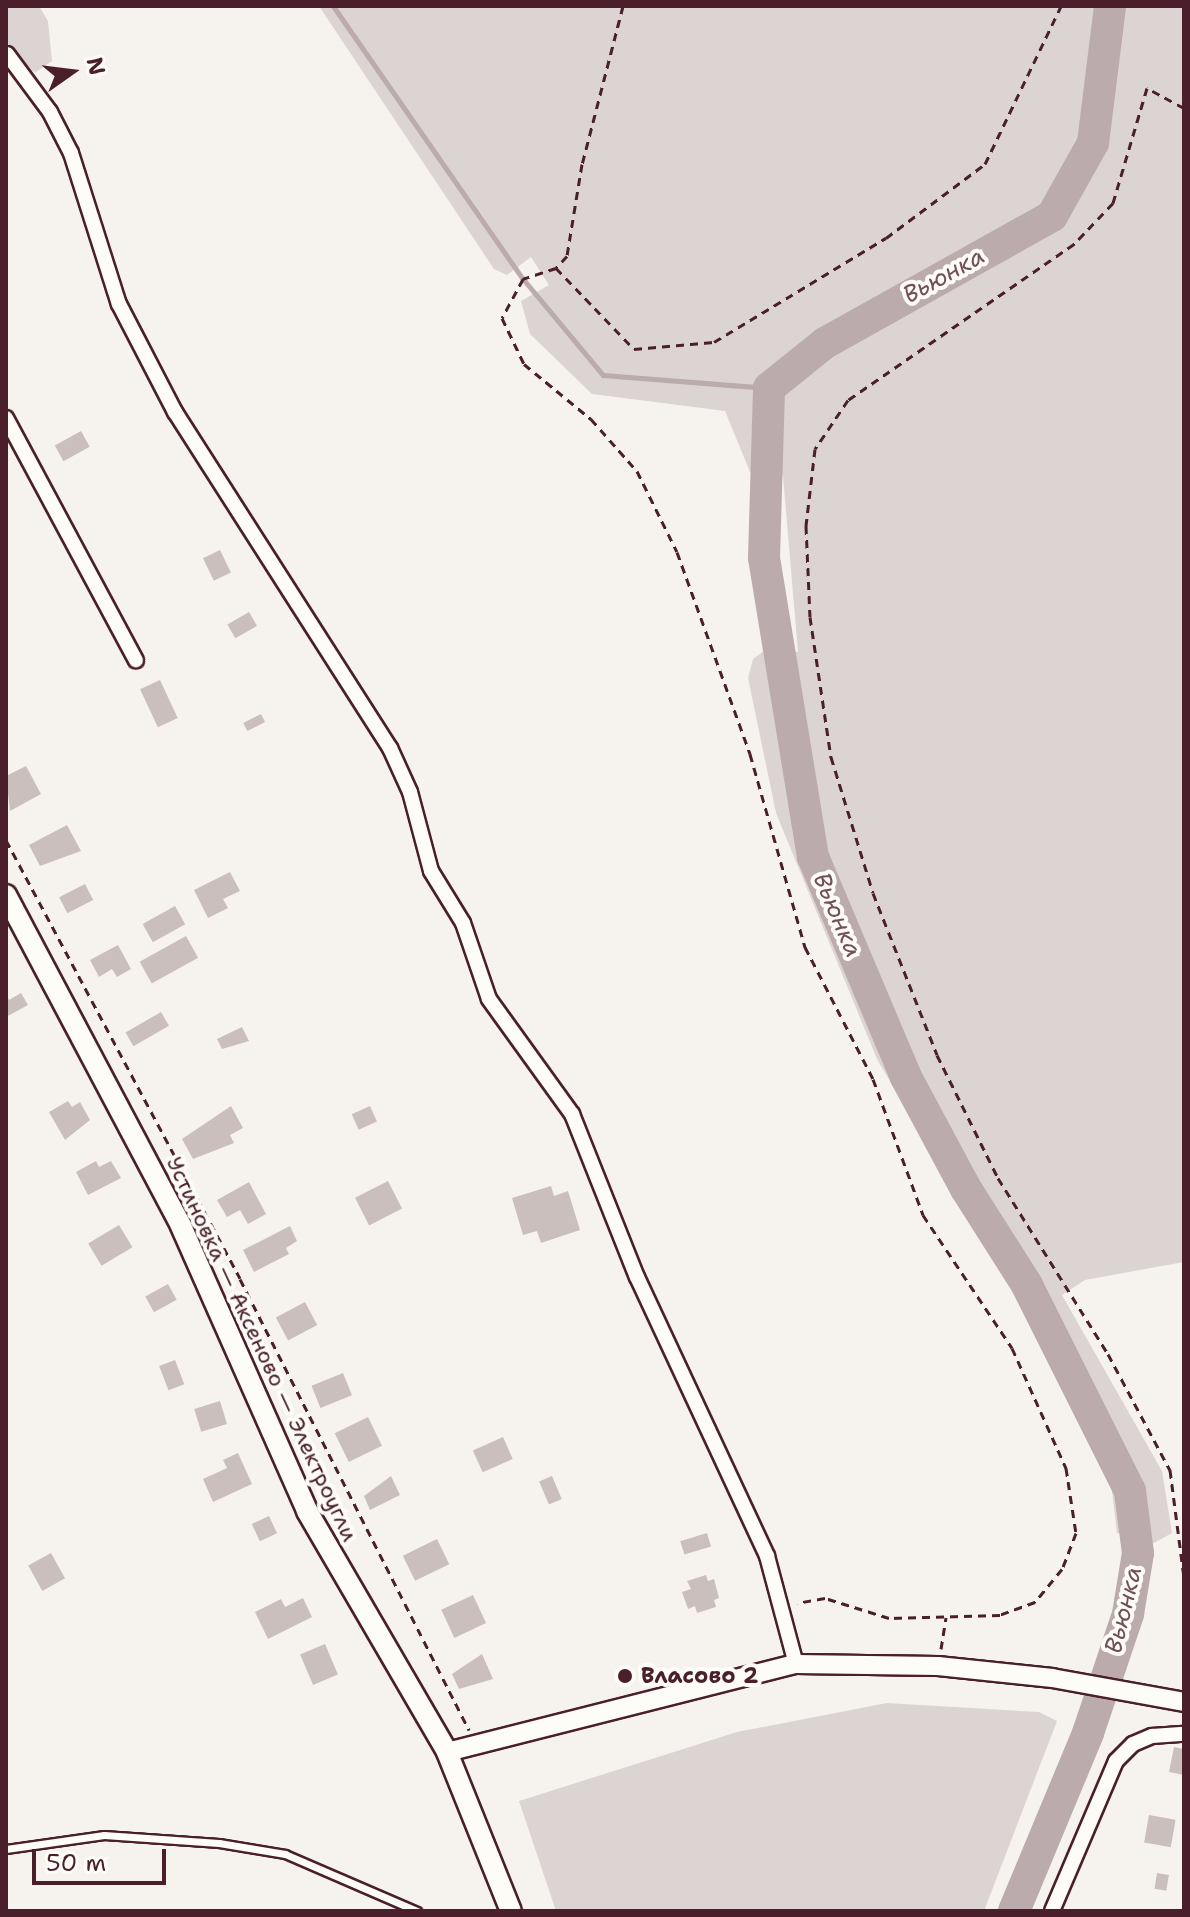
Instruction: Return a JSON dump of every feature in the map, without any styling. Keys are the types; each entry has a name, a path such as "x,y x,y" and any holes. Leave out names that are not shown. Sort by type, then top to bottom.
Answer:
{"main road":[{"name":"Устиновка — Аксеново — Электроугли","path":"6,895 181,1226 307,1511 447,1752 511,1911"}],"street":[{"path":"7,54 50,112 71,153 119,304 175,412 390,748 410,792 431,871 463,923 489,999 572,1114 637,1277 767,1556 783,1605 796,1664"},
{"path":"6,418 136,660"},
{"path":"447,1752 796,1664 938,1666 1052,1678 1184,1702"},
{"path":"1052,1911 1116,1761 1133,1744 1152,1736 1184,1734"}],"lane":[{"path":"6,1849 104,1835 219,1843 285,1854 417,1911"}],"path":[{"path":"623,6 582,164 567,256 556,268 523,279 502,318 524,364 591,419 637,471 677,552 750,754 805,947 873,1079 923,1215 1012,1348 1066,1468 1076,1533 1062,1569 1035,1602 1000,1615 889,1618 825,1598 783,1605"},
{"path":"556,268 634,349 714,342 886,238 985,164 1061,6"},
{"path":"1184,108 1147,88 1113,203 1074,244 848,400 815,449 806,526 810,617 831,757 873,893 937,1055 998,1178 1108,1354 1170,1470 1184,1578"},
{"path":"6,840 247,1291 475,1744"},
{"path":"938,1666 946,1617"}],"shaded area":[{"path":"6,6 39,6 48,21 52,61 36,72 6,64"},
{"path":"319,6 1184,6 1184,1262 1085,1280 1062,1295 1162,1471 1172,1533 1154,1543 1117,1533 1111,1483 1073,1393 877,1059 776,813 748,678 753,659 769,647 798,652 783,476 750,472 725,411 592,394 530,334 521,301 549,285 531,257 507,275 494,269"},
{"path":"887,1703 1039,1712 1057,1721 984,1911 556,1911 519,1801 737,1732"}],"building":[{"path":"81,431 90,447 63,461 55,446"},
{"path":"220,550 231,572 214,581 203,558"},
{"path":"249,612 257,626 235,638 227,624"},
{"path":"160,680 178,718 158,727 140,689"},
{"path":"261,714 265,722 247,731 243,723"},
{"path":"26,766 41,794 10,811 6,776"},
{"path":"67,825 81,851 40,866 29,845"},
{"path":"230,872 240,891 223,899 228,908 208,918 194,890"},
{"path":"85,884 93,900 67,913 59,897"},
{"path":"175,906 185,924 153,942 143,924"},
{"path":"186,936 198,958 152,984 140,962"},
{"path":"118,945 131,969 117,977 112,969 99,977 90,960"},
{"path":"21,993 28,1005 6,1017 6,994 9,1000"},
{"path":"161,1012 169,1026 133,1046 125,1032"},
{"path":"242,1027 249,1041 222,1049 217,1039"},
{"path":"68,1101 72,1107 80,1102 90,1120 65,1140 49,1112"},
{"path":"231,1106 243,1128 230,1135 234,1143 193,1159 182,1139"},
{"path":"370,1106 377,1122 359,1130 352,1114"},
{"path":"96,1161 99,1167 111,1161 121,1178 88,1195 76,1172"},
{"path":"388,1181 402,1209 369,1225 355,1198"},
{"path":"249,1182 266,1214 248,1224 240,1210 227,1217 217,1200"},
{"path":"551,1186 554,1196 568,1191 580,1230 541,1243 537,1231 523,1235 512,1198"},
{"path":"119,1225 132,1247 102,1266 88,1244"},
{"path":"290,1226 297,1241 286,1248 289,1254 254,1272 243,1250"},
{"path":"168,1284 177,1300 154,1312 145,1297"},
{"path":"305,1302 317,1325 288,1340 276,1317"},
{"path":"175,1360 184,1384 168,1390 159,1366"},
{"path":"343,1373 352,1395 320,1408 311,1386"},
{"path":"220,1401 227,1424 201,1432 194,1409"},
{"path":"368,1417 382,1446 349,1462 335,1433"},
{"path":"503,1437 513,1459 483,1472 473,1450"},
{"path":"238,1453 252,1484 213,1502 203,1479 227,1468 223,1460"},
{"path":"391,1476 400,1495 370,1510 364,1496"},
{"path":"552,1476 562,1499 549,1504 539,1481"},
{"path":"269,1516 277,1533 260,1541 252,1524"},
{"path":"707,1533 711,1546 684,1555 680,1541"},
{"path":"437,1539 449,1564 415,1581 403,1556"},
{"path":"51,1553 65,1578 42,1591 28,1566"},
{"path":"706,1575 708,1581 714,1579 719,1598 714,1600 716,1607 697,1613 695,1606 688,1609 682,1592 691,1589 687,1581"},
{"path":"473,1595 486,1623 454,1638 441,1610"},
{"path":"303,1598 312,1617 268,1639 255,1612 281,1599 285,1607"},
{"path":"325,1644 338,1674 313,1685 300,1655"},
{"path":"482,1654 493,1679 459,1689 452,1674"},
{"path":"1174,1747 1184,1749 1184,1775 1169,1772"},
{"path":"1149,1815 1176,1820 1171,1847 1144,1843"},
{"path":"1157,1873 1169,1875 1166,1891 1154,1889"}],"waterway":[{"path":"333,6 523,279 603,375 769,388"},
{"name":"Вьюнка","path":"1014,1911 1088,1733 1128,1614 1138,1553 1130,1491 1027,1285 966,1189 906,1077 813,857 764,558 769,388 825,343 1052,216 1093,143 1110,6"}],"place":[{"name":"Власово 2","path":"625,1676"}]}
